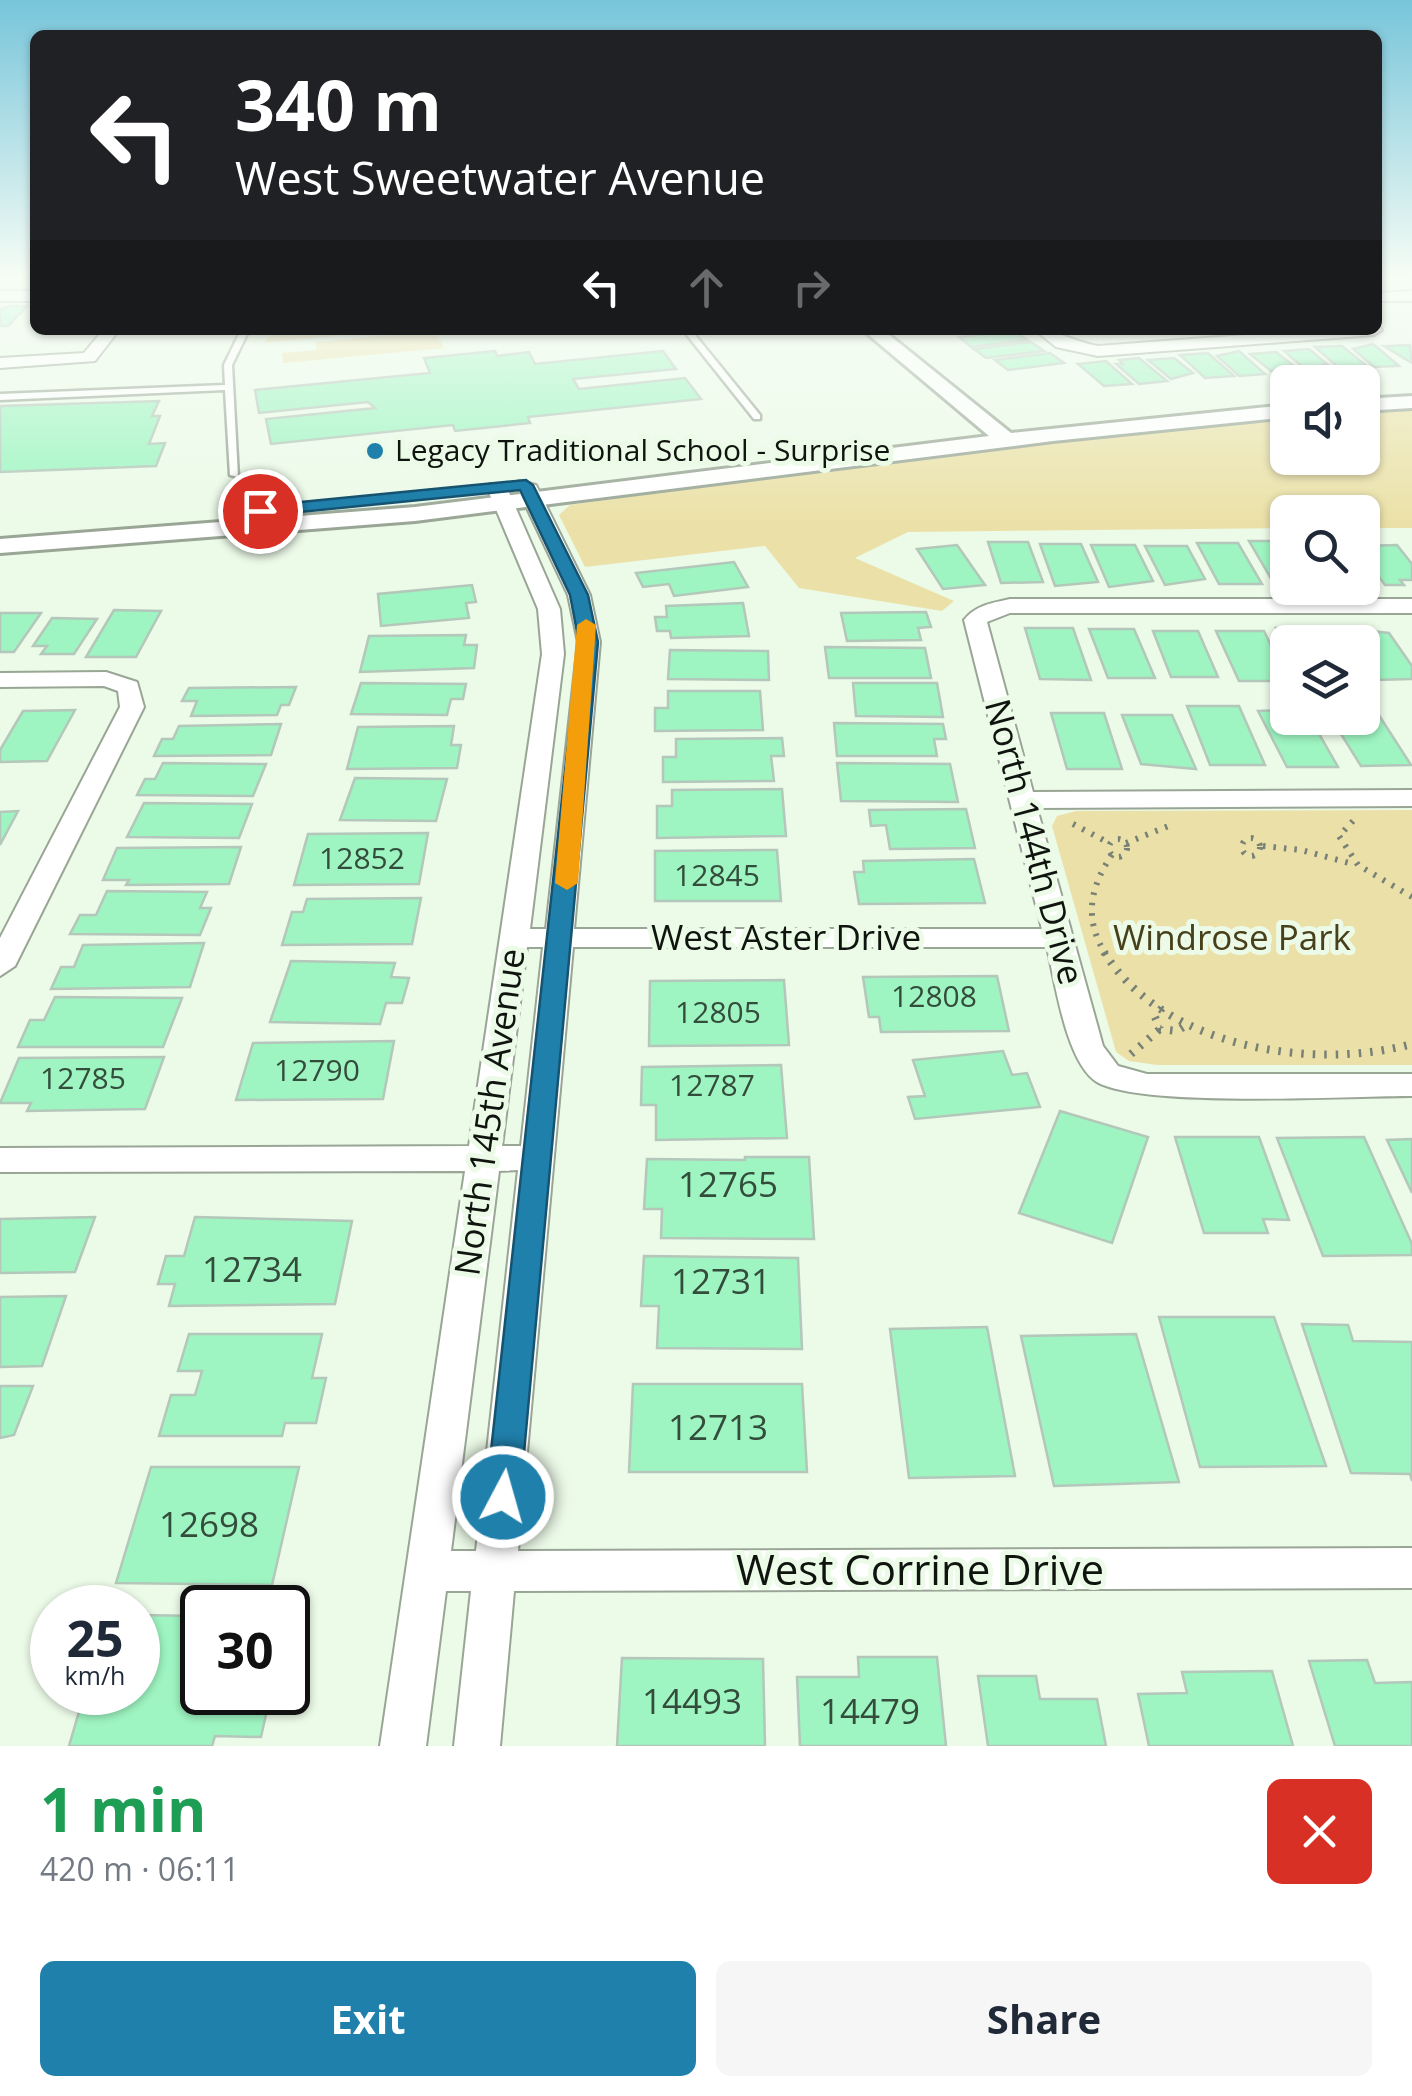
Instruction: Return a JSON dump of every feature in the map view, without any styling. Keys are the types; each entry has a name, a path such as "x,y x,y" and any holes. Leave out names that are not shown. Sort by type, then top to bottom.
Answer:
{"street":[{"path":"0,363 63,359"},
{"path":"908,359 996,432"},
{"path":"942,359 965,378"},
{"path":"1380,390 1412,388"},
{"path":"0,546 234,532 1270,398"},
{"path":"1380,405 1412,402"},
{"path":"1028,428 1270,412"},
{"path":"0,527 515,495"},
{"name":"North 145th Avenue","path":"403,1746 554,628 515,495"},
{"name":"North 145th Avenue","path":"477,1746 562,938 588,642 579,595 515,495"},
{"name":"North 144th Drive","path":"1412,606 1010,606 989,610 975,620 1088,1049 1107,1074 1146,1085 1412,1084"},
{"path":"0,680 106,679 130,687 132,707 0,966"},
{"path":"1024,800 1412,798"},
{"path":"0,909 29,909"},
{"name":"West Aster Drive","path":"514,938 1058,938"},
{"path":"0,1160 538,1158"},
{"name":"West Corrine Drive","path":"428,1572 1412,1568"}],"lane":[{"path":"231,359 227,387 234,474"},
{"path":"710,359 756,417"},
{"path":"0,397 227,387"}],"path":[{"path":"1354,864 1341,849 1339,836 1358,818"},
{"path":"1066,820 1130,848 1124,854 1112,853 1106,846 1109,842"},
{"path":"1262,846 1301,850 1354,864 1412,897"},
{"path":"1112,853 1096,872 1088,898 1093,930 1106,955 1132,986 1162,1008 1190,1023 1286,1052 1376,1053 1412,1044"},
{"path":"1162,1008 1155,1017 1160,1030 1177,1032 1190,1023"}],"green space":[{"path":"283,359 321,359 283,363"},
{"path":"1412,405 1412,528 1380,528 1380,495 1270,495 1270,528 908,532 855,558 954,601 942,611 799,588 765,546 585,567 559,515 570,505 1022,440 1270,415 1270,475 1380,475 1380,407"},
{"name":"Windrose Park","path":"1412,810 1412,1065 1157,1065 1129,1061 1116,1052 1052,826 1057,816 1076,811"}],"building":[{"path":"425,359 533,359 535,364 580,359 669,359 676,369 573,379 579,389 685,378 701,399 528,417 530,423 455,431 453,425 271,444 266,419 375,408 368,402 259,413 255,390 430,373"},
{"path":"1059,359 1064,363 1008,370 995,360"},
{"path":"1141,359 1167,381 1139,384 1116,364 1123,364 1119,360"},
{"path":"1176,359 1193,373 1171,379 1148,360"},
{"path":"1185,359 1215,359 1234,376 1205,378"},
{"path":"1221,359 1249,359 1265,374 1239,376"},
{"path":"1257,359 1286,359 1293,365 1270,365 1270,370"},
{"path":"1294,359 1322,359 1327,364 1300,365"},
{"path":"1329,359 1359,359 1366,365 1335,365"},
{"path":"1365,359 1391,359 1399,366 1380,367"},
{"path":"1106,361 1132,384 1104,386 1078,364"},
{"path":"159,401 152,416 160,416 149,444 165,443 156,466 0,472 0,406"},
{"path":"1249,541 1270,541 1270,577"},
{"path":"988,542 1028,542 1043,582 1001,583"},
{"path":"1197,543 1238,543 1262,584 1219,584"},
{"path":"1040,544 1081,544 1098,582 1055,586"},
{"path":"957,545 985,585 943,589 917,549"},
{"path":"1091,545 1135,545 1153,581 1109,587"},
{"path":"1380,545 1397,545 1412,564 1412,580 1400,580 1404,585 1385,585 1380,578"},
{"path":"1145,546 1187,546 1205,579 1165,585"},
{"path":"734,562 748,587 674,596 669,584 643,587 636,573"},
{"path":"472,585 476,602 466,603 469,618 381,626 378,594"},
{"path":"743,603 749,636 671,638 670,631 657,631 655,617 667,617 666,606"},
{"path":"114,610 161,611 136,657 86,657"},
{"path":"926,612 931,627 918,628 921,640 847,641 841,613"},
{"path":"0,613 41,613 14,652 0,652"},
{"path":"52,618 97,619 74,654 41,654 47,646 33,646"},
{"path":"1025,628 1073,628 1091,680 1040,679"},
{"path":"1089,629 1134,629 1155,678 1108,678"},
{"path":"1153,631 1198,631 1218,677 1171,677"},
{"path":"1216,631 1264,631 1270,644 1270,681 1239,681"},
{"path":"1380,632 1389,633 1412,666 1412,679 1380,680"},
{"path":"466,635 464,645 477,645 474,668 360,672 369,636"},
{"path":"825,647 925,648 931,678 829,678"},
{"path":"670,650 768,651 769,680 668,679"},
{"path":"361,683 466,684 463,699 451,699 447,715 351,714"},
{"path":"853,683 937,683 943,717 856,716"},
{"path":"296,687 289,705 281,705 277,715 191,716 197,701 182,701 189,688"},
{"path":"668,691 760,691 763,730 655,731 655,708 668,708"},
{"path":"1187,706 1239,706 1265,765 1210,765"},
{"path":"75,710 47,761 0,762 0,750 23,711"},
{"path":"1258,711 1270,711 1270,734"},
{"path":"1051,713 1104,713 1122,769 1067,769"},
{"path":"1122,715 1172,715 1196,769 1141,764"},
{"path":"1380,717 1411,765 1361,766 1342,735 1380,735"},
{"path":"834,723 943,724 946,739 934,739 937,756 837,756"},
{"path":"281,724 271,755 154,756 162,739 173,739 179,726"},
{"path":"454,726 451,745 461,745 457,768 347,769 358,727"},
{"path":"1270,735 1320,735 1338,767 1287,767"},
{"path":"782,738 784,756 771,756 774,781 663,782 663,757 676,757 676,739"},
{"path":"163,763 266,764 253,796 137,795 145,779 155,779"},
{"path":"837,763 950,764 958,802 841,801"},
{"path":"355,778 447,779 436,821 340,820"},
{"path":"782,789 786,836 657,838 657,806 672,806 672,790"},
{"path":"144,803 252,804 239,838 127,837"},
{"path":"966,809 975,848 890,849 886,825 871,826 869,810"},
{"path":"18,811 0,845 0,812"},
{"path":"428,833 419,884 294,885 308,834"},
{"path":"241,847 229,884 126,885 129,880 103,880 117,848"},
{"path":"777,850 781,901 655,901 655,851"},
{"path":"974,859 985,903 859,904 854,872 864,872 863,861"},
{"path":"107,891 207,892 200,908 211,908 200,935 70,934 80,915 96,915"},
{"path":"421,898 412,944 282,945 292,912 303,912 307,899"},
{"path":"204,943 190,987 51,989 61,967 74,967 83,945"},
{"path":"291,961 395,963 391,977 409,978 402,1003 386,1003 380,1024 270,1022"},
{"path":"997,976 1009,1031 881,1032 879,1017 869,1017 863,977"},
{"path":"784,980 789,1045 649,1046 650,981"},
{"path":"55,997 182,998 163,1047 18,1047 30,1020 44,1020"},
{"path":"394,1041 383,1099 236,1100 253,1043"},
{"path":"1003,1051 1012,1075 1027,1073 1040,1107 915,1119 908,1097 925,1096 913,1060"},
{"path":"164,1057 145,1109 27,1111 31,1103 0,1103 19,1058"},
{"path":"781,1065 787,1138 656,1140 656,1105 641,1105 642,1067"},
{"path":"1060,1111 1148,1137 1112,1243 1019,1213"},
{"path":"1175,1137 1259,1137 1289,1220 1263,1219 1268,1233 1204,1233"},
{"path":"1364,1137 1412,1244 1412,1255 1323,1256 1277,1138"},
{"path":"1412,1139 1412,1193 1387,1140"},
{"path":"809,1157 814,1239 661,1238 662,1209 644,1209 647,1159"},
{"path":"95,1217 75,1272 0,1273 0,1219"},
{"path":"195,1217 352,1221 335,1304 169,1306 175,1284 158,1284 166,1256 184,1256"},
{"path":"644,1256 798,1258 802,1349 657,1348 659,1306 641,1306"},
{"path":"66,1296 42,1366 0,1367 0,1297"},
{"path":"1159,1317 1274,1317 1326,1466 1200,1467"},
{"path":"1302,1324 1348,1325 1353,1341 1412,1342 1412,1481 1410,1474 1351,1473"},
{"path":"987,1327 1015,1476 909,1478 890,1329"},
{"path":"189,1334 322,1334 312,1378 326,1378 316,1423 285,1423 282,1436 159,1436 171,1395 195,1395 202,1371 178,1371"},
{"path":"1136,1334 1179,1482 1054,1486 1021,1336"},
{"path":"633,1384 802,1384 807,1472 629,1472"},
{"path":"0,1386 33,1386 14,1435 0,1438"},
{"path":"151,1467 299,1467 272,1585 116,1583"},
{"path":"160,1615 180,1616 180,1715 266,1715 261,1737 215,1736 212,1746 69,1746 78,1715 160,1715"},
{"path":"858,1657 937,1657 946,1746 800,1746 797,1677 859,1677"},
{"path":"622,1658 763,1659 765,1746 617,1746"},
{"path":"1367,1660 1375,1683 1412,1682 1412,1746 1335,1746 1309,1661"},
{"path":"1272,1671 1293,1746 1149,1746 1138,1694 1187,1693 1182,1672"},
{"path":"978,1676 1036,1676 1040,1699 1097,1699 1106,1746 988,1746"}],"slow traffic":[{"path":"567,883 588,642 586,625"}],"place":[{"name":"Legacy Traditional School - Surprise","path":"375,451"}],"route":[{"path":"260,511 526,485 566,564 587,627 562,938 503,1497"}]}
